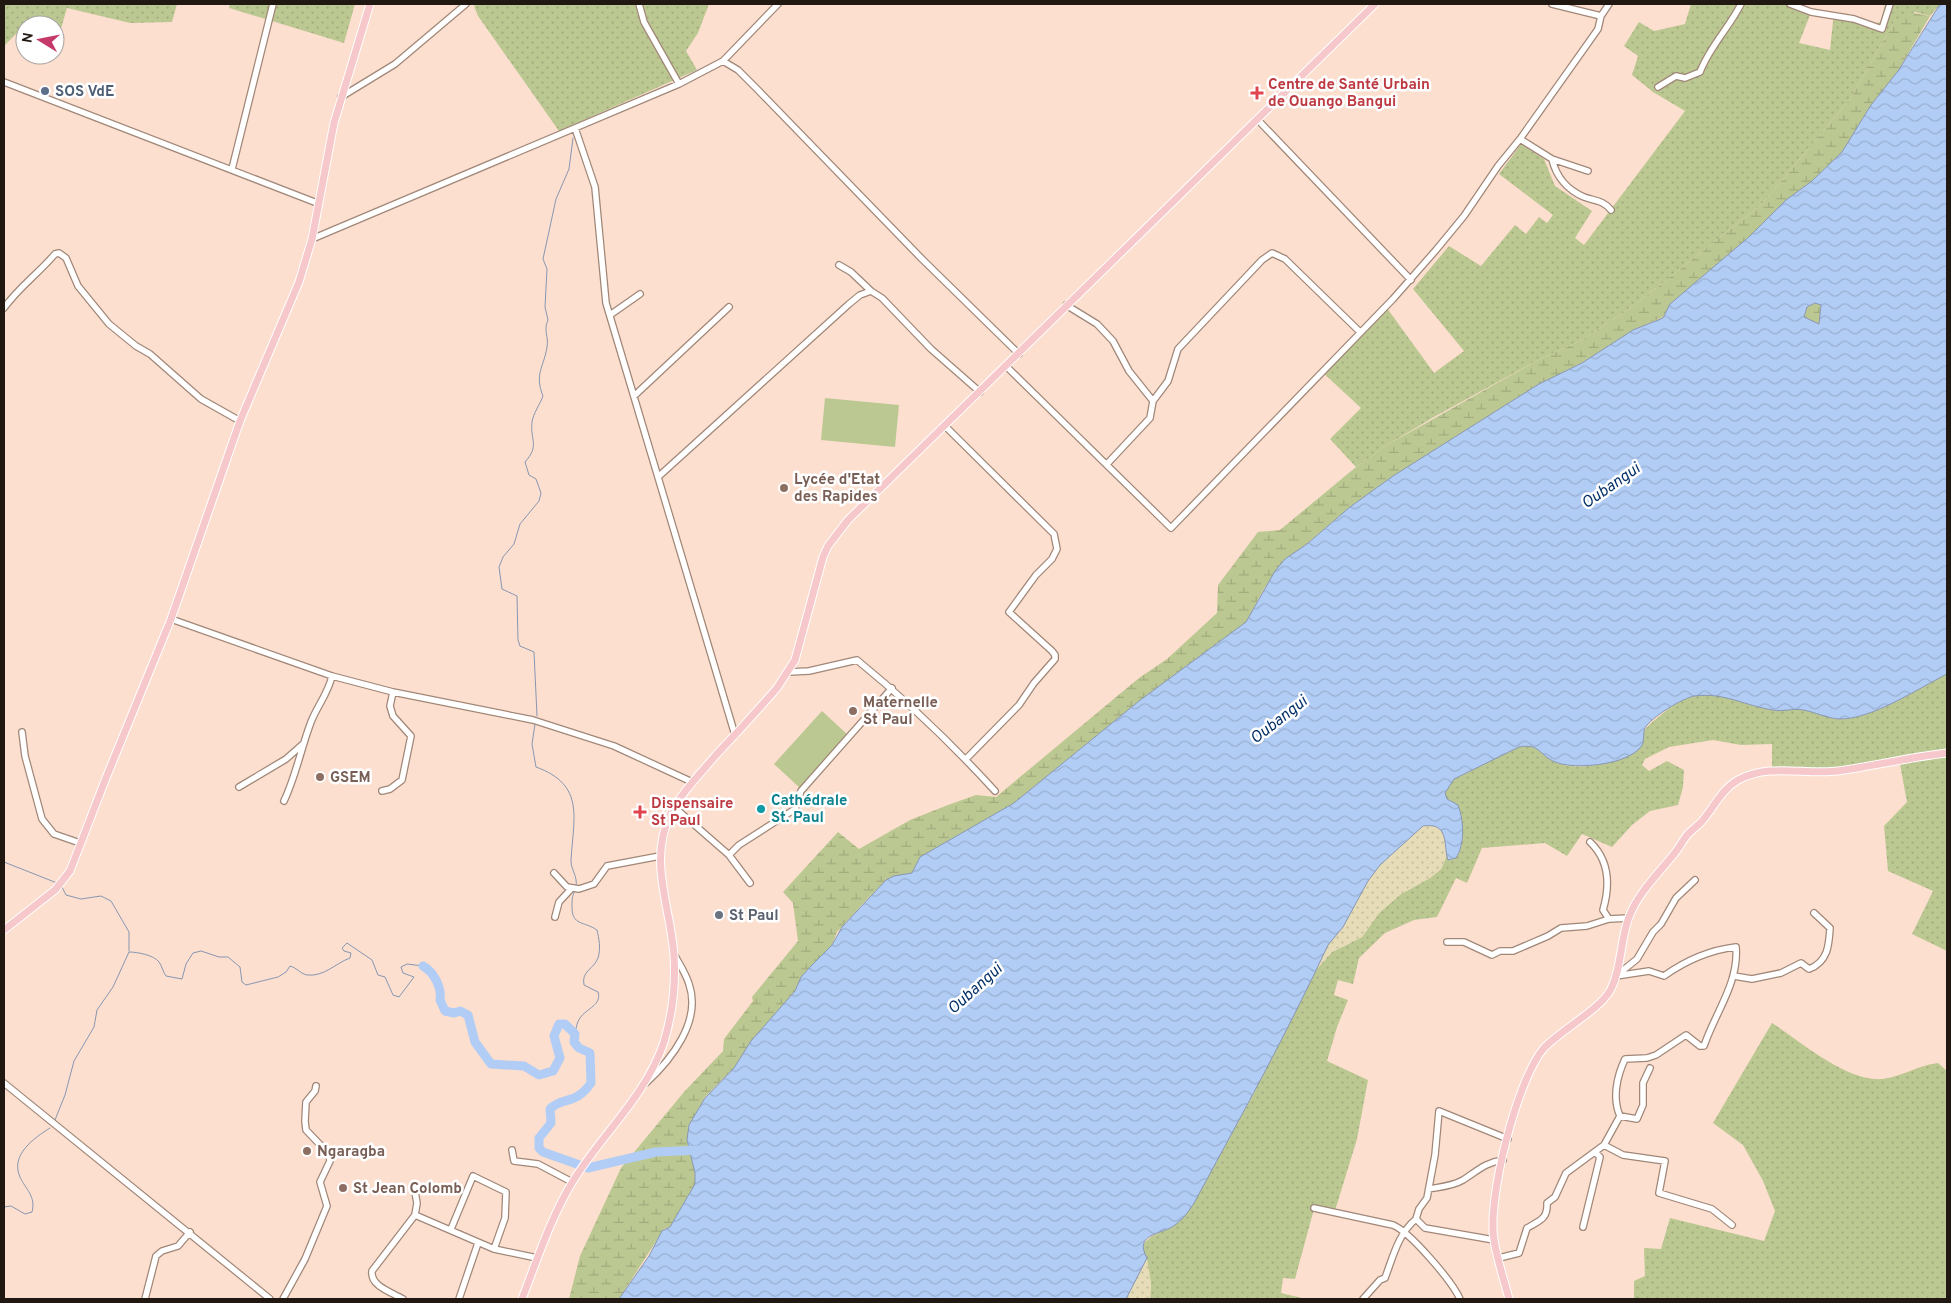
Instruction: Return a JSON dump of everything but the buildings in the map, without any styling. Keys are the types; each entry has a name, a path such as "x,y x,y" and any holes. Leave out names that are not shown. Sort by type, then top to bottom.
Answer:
{"main road":[{"path":"4,930 55,890 70,871 171,620 240,422 299,282 312,239 317,203 341,97 370,4"},
{"path":"522,1299 537,1258 573,1181 644,1084 663,1043 670,1018 674,981 674,955 662,884 660,856 666,825 674,807 692,782 778,688 789,672 795,660 818,570 828,546 848,520 1375,4"},
{"path":"1509,1299 1494,1240 1496,1190 1524,1084 1534,1062 1544,1049 1570,1025 1604,1000 1616,976 1629,918 1649,883 1688,834 1701,822 1720,796 1736,781 1762,772 1786,769 1837,771 1947,752"}],"street":[{"path":"232,169 273,4"},
{"path":"341,97 395,64 466,4"},
{"path":"639,4 644,22 679,84"},
{"path":"312,239 679,84 723,61 778,4"},
{"path":"1552,4 1601,16"},
{"path":"1006,367 1172,528 1410,280 1464,216 1498,166 1520,139 1598,30 1601,16 1609,4"},
{"path":"1658,87 1676,76 1685,78 1700,72 1706,57 1717,39 1732,22 1741,4"},
{"path":"1790,4 1811,12 1854,19 1882,29 1890,4"},
{"path":"723,61 738,70 922,259 1019,354"},
{"path":"4,82 317,203"},
{"path":"1257,119 1410,280"},
{"path":"575,128 595,187 606,303 735,735"},
{"path":"1520,139 1552,159 1588,171"},
{"path":"1552,159 1556,172 1570,189 1584,197 1604,202 1611,210"},
{"path":"4,308 24,283 44,267 55,254 59,253 66,258 78,286 109,324 136,346 150,354 201,399 240,422"},
{"path":"1107,464 1150,418 1153,401 1168,381 1178,348 1262,260 1272,253 1285,259 1360,332"},
{"path":"839,265 851,272 870,290 882,298 931,349 980,392"},
{"path":"658,476 849,304 870,290"},
{"path":"610,315 640,294"},
{"path":"1066,305 1097,324 1113,340 1129,371 1153,401"},
{"path":"634,396 729,307"},
{"path":"945,426 1054,534 1057,543 1057,549 1052,559 1036,575 1009,612 1035,638 1052,650 1055,659 1019,705 966,760"},
{"path":"171,620 332,676 393,692 534,720 614,746 692,782"},
{"path":"789,672 809,671 857,660 892,688 995,791"},
{"path":"284,801 314,712 326,694 332,676"},
{"path":"729,855 739,844 795,808 802,791 892,688"},
{"path":"382,791 390,789 402,780 411,736 408,731 400,726 391,711 393,692"},
{"path":"22,732 24,756 42,819 54,834 80,843"},
{"path":"239,787 286,759 304,743"},
{"path":"286,759 297,765"},
{"path":"674,807 729,855 750,883"},
{"path":"1590,842 1604,863 1609,879 1609,890 1603,910 1609,919"},
{"path":"554,873 562,884 575,888 594,884 607,866 660,856"},
{"path":"1616,976 1637,959 1676,898 1695,880"},
{"path":"554,917 559,902 575,888"},
{"path":"1734,976 1752,979 1781,973 1801,963 1809,968 1814,967 1827,953 1830,928 1814,913"},
{"path":"1447,942 1464,942 1492,955 1500,950 1513,951 1548,936 1561,928 1587,926 1609,919 1629,918"},
{"path":"1616,976 1650,971 1664,976 1677,966 1703,955 1722,948 1736,947 1737,962 1734,976 1704,1046 1700,1046 1686,1035 1656,1055 1647,1058 1625,1059 1619,1071 1614,1104 1620,1116"},
{"path":"644,1084 664,1066 682,1038 691,1016 690,985 674,955"},
{"path":"1620,1116 1637,1119 1644,1105 1643,1083 1650,1068"},
{"path":"4,1083 190,1232 270,1299"},
{"path":"283,1299 305,1259 327,1206 320,1182 330,1161 329,1154 306,1130 305,1121 306,1102 315,1091 316,1086"},
{"path":"1364,1299 1380,1280 1385,1278 1404,1230 1416,1219 1419,1209 1427,1198 1435,1155 1439,1111 1508,1139"},
{"path":"1500,1258 1519,1253 1527,1228 1545,1218 1548,1212 1547,1203 1554,1197 1566,1173 1604,1145 1620,1116"},
{"path":"1604,1145 1623,1154 1665,1161 1659,1193 1712,1209 1732,1225"},
{"path":"512,1150 514,1161 538,1164 573,1181"},
{"path":"1583,1227 1600,1157 1595,1152"},
{"path":"1429,1190 1446,1187 1463,1180 1485,1164 1503,1160"},
{"path":"451,1229 473,1176 506,1192 505,1218 494,1249"},
{"path":"403,1299 374,1282 372,1271 415,1215 417,1203 415,1192"},
{"path":"1314,1208 1392,1225 1404,1230 1449,1278 1460,1299"},
{"path":"415,1215 494,1249 537,1258"},
{"path":"1416,1219 1425,1228 1494,1240"},
{"path":"145,1299 156,1256 162,1251 178,1246 190,1232"},
{"path":"460,1299 478,1243"}],"green space":[{"path":"4,4 177,4 172,22 130,23 67,8 65,15 15,15 15,35 4,46"},
{"path":"230,4 355,4 344,43 229,8"},
{"path":"477,4 709,4 698,33 686,51 697,70 559,131 478,16 474,6"},
{"path":"1691,4 1797,4 1812,10 1799,43 1830,50 1834,12 1876,23 1881,22 1885,4 1940,4 1930,16 1915,12 1894,22 1850,99 1762,204 1636,304 1584,339 1536,361 1434,417 1387,445 1356,467 1330,439 1361,408 1320,370 1384,304 1434,373 1464,351 1413,289 1449,246 1481,266 1515,225 1526,234 1539,217 1547,223 1553,215 1499,174 1521,144 1544,159 1555,186 1592,211 1575,238 1584,245 1685,111 1653,92 1632,75 1638,56 1624,46 1639,22 1654,31 1685,24"},
{"path":"1908,12 1930,16 1898,71 1871,105 1842,152 1812,181 1786,200 1750,236 1671,304 1663,317 1633,330 1582,363 1539,384 1393,476 1350,507 1297,552 1265,587 1246,622 1139,701 1014,803 920,857 912,873 890,878 870,896 837,932 832,945 801,977 795,991 751,1041 734,1068 705,1097 689,1125 687,1140 695,1173 695,1184 670,1227 664,1229 619,1299 569,1299 580,1256 621,1168 684,1092 723,1051 724,1039 753,1001 752,997 798,941 793,903 783,892 838,832 859,849 910,820 948,805 976,795 996,797 1139,678 1167,659 1217,613 1218,585 1258,532 1280,530 1356,467 1387,445 1536,361 1584,339 1636,304 1762,204 1850,99 1894,22"},
{"path":"1815,303 1821,305 1819,324 1804,317 1807,307"},
{"path":"825,398 899,405 895,447 821,440"},
{"path":"1947,674 1947,951 1912,934 1933,891 1888,871 1884,826 1907,802 1899,759 1868,766 1772,772 1772,744 1741,745 1713,740 1669,747 1645,759 1642,765 1649,771 1667,761 1684,770 1683,787 1678,805 1650,811 1632,825 1612,847 1582,834 1567,856 1545,843 1482,848 1467,883 1456,878 1437,917 1414,920 1385,933 1359,958 1353,984 1338,980 1334,995 1348,1000 1337,1027 1327,1061 1368,1080 1357,1139 1334,1214 1314,1209 1295,1279 1283,1278 1281,1293 1306,1299 1150,1299 1151,1283 1142,1251 1144,1243 1152,1236 1174,1226 1192,1206 1253,1095 1317,969 1332,952 1362,937 1379,913 1401,894 1430,878 1441,869 1447,855 1447,858 1452,860 1457,856 1461,848 1463,829 1458,810 1447,799 1445,793 1454,779 1519,747 1526,746 1536,748 1551,760 1567,766 1588,766 1609,762 1637,750 1641,737 1648,726 1677,703 1691,697 1716,696 1772,710 1808,711 1830,718 1847,719 1873,712"},
{"path":"822,711 848,735 800,788 774,764"},
{"path":"1772,1023 1839,1068 1868,1078 1888,1078 1938,1063 1947,1071 1947,1299 1634,1299 1634,1281 1645,1276 1644,1248 1661,1249 1670,1218 1764,1241 1775,1211 1763,1181 1743,1145 1713,1123"}],"sand":[{"path":"1431,825 1442,831 1446,840 1447,855 1441,869 1430,878 1401,894 1379,913 1362,937 1332,952 1317,969 1328,945 1343,927 1368,881 1380,865 1420,828"},
{"path":"1147,1258 1151,1283 1150,1299 1126,1299"}],"water":[{"name":"Oubangui","path":"1940,4 1947,4 1947,674 1880,709 1852,718 1839,719 1799,710 1773,710 1715,696 1690,697 1653,719 1645,728 1641,747 1630,756 1620,760 1591,765 1575,766 1561,764 1550,759 1535,748 1526,746 1519,747 1454,779 1445,793 1447,799 1458,805 1461,818 1463,832 1461,846 1456,858 1448,860 1444,836 1438,828 1423,826 1380,865 1368,881 1343,927 1328,945 1266,1070 1192,1206 1175,1225 1146,1239 1144,1250 1147,1258 1126,1299 619,1299 649,1256 662,1231 670,1227 695,1184 695,1173 687,1140 689,1125 705,1098 734,1068 751,1041 795,991 801,977 832,945 842,927 886,880 894,876 912,873 920,857 1014,803 1139,701 1246,622 1275,571 1285,559 1307,544 1350,507 1393,476 1539,384 1582,363 1633,330 1663,318 1670,304 1750,236 1786,200 1812,181 1842,152 1871,105 1898,71","holes":["1815,303 1821,305 1819,324 1804,317 1807,307"]}],"waterway":[{"path":"537,716 534,652 520,646 518,640 517,596 502,589 499,567 503,557 514,544 520,524 539,501 541,493 536,479 529,475 525,462 532,451 532,422 543,396 539,382 540,371 546,354 546,327 548,320 545,307 547,269 543,259 556,199 569,169 573,138"},
{"path":"535,724 532,744 536,767 552,774 563,783 570,794 573,805 571,861 576,887"},
{"path":"4,862 57,883"},
{"path":"62,887 66,895 81,899 101,896 111,901 129,932 129,951"},
{"path":"575,891 572,902 574,917 576,920 597,930 600,947 596,962 584,976 584,985 598,992 598,1000 580,1018 575,1034"},
{"path":"55,1120 65,1095 74,1061 94,1027 97,1010 113,987 129,952 153,957 159,962 166,976 182,979 186,964 193,953 201,951 219,957 228,957 240,967 242,982 246,985 278,977 286,972 290,966 307,975 324,972 350,958 351,953 344,951 342,948 347,943 372,960 378,975 385,977 393,995 399,997 414,977 403,973 401,967 407,964 423,966"},
{"path":"423,966 431,972 436,981 440,990 440,1000 445,1011 454,1013 460,1011 468,1015 475,1042 491,1064 524,1066 539,1075 553,1071 560,1058 554,1036 559,1024 565,1024 575,1034 574,1042 579,1048 590,1053 591,1083 580,1095 555,1105 550,1109 551,1123 539,1138 539,1148 543,1152 588,1168 656,1152 701,1150"},
{"path":"4,1207 11,1206 25,1214 32,1212 32,1197 20,1177 18,1161 25,1148 50,1128"}],"place":[{"name":"SOS VdE","path":"45,91"},
{"name":"Centre de Santé Urbain de Ouango Bangui","path":"1257,93"},
{"name":"Lycée d'Etat des Rapides","path":"784,488"},
{"name":"Maternelle St Paul","path":"853,711"},
{"name":"GSEM","path":"320,777"},
{"name":"Cathédrale St. Paul","path":"761,809"},
{"name":"Dispensaire St Paul","path":"640,812"},
{"name":"St Paul","path":"719,915"},
{"name":"Ngaragba","path":"307,1151"},
{"name":"St Jean Colomb","path":"343,1188"}]}
